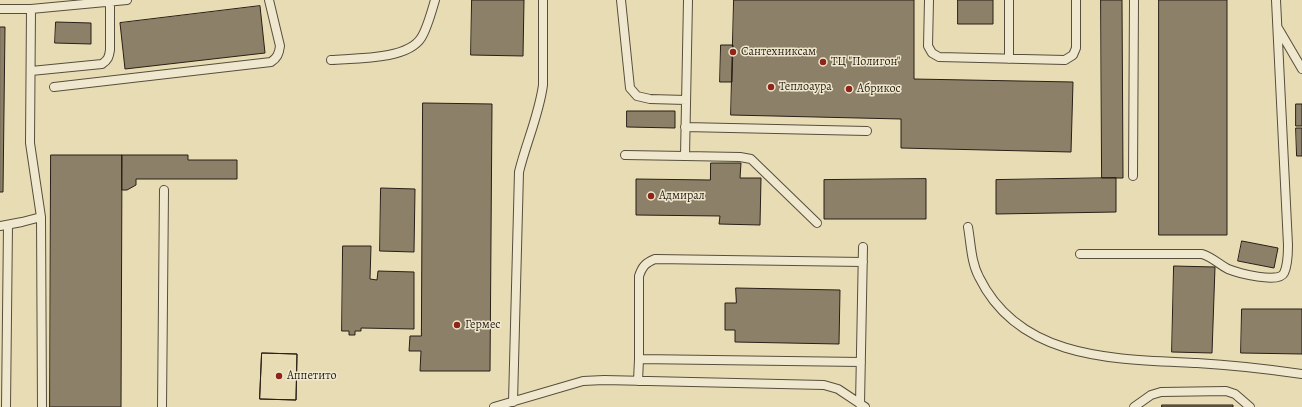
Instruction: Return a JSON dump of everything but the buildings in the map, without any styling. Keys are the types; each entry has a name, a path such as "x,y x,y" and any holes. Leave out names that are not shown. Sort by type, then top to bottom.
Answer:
{"lane":[{"path":"0,9 31,9 127,0"},
{"path":"54,87 271,62 276,59 280,53 280,46 269,0"},
{"path":"331,60 390,55 402,52 422,38 435,0"},
{"path":"513,402 519,172 523,154 541,98 543,86 543,0"},
{"path":"622,0 630,88 637,96 650,99 686,100"},
{"path":"685,156 688,0"},
{"path":"929,0 928,46 932,53 939,57 1065,60 1073,56 1076,48 1076,0"},
{"path":"1009,0 1009,59"},
{"path":"1133,176 1134,0"},
{"path":"1080,254 1202,254 1210,256 1231,270 1268,278 1281,276 1284,272 1288,245 1276,0"},
{"path":"31,71 102,64 107,61 110,50 110,2"},
{"path":"31,9 30,143 41,217 42,407"},
{"path":"1277,27 1302,69"},
{"path":"685,127 867,131"},
{"path":"626,155 740,157 751,159 817,223"},
{"path":"162,407 164,190"},
{"path":"6,407 4,226 41,217"},
{"path":"968,227 973,259 978,277 990,296 1004,313 1026,331 1051,344 1075,351 1136,360 1232,365 1302,374"},
{"path":"862,406 861,362 863,247"},
{"path":"638,381 639,276 642,268 647,262 654,259 863,262"},
{"path":"639,359 861,362"},
{"path":"494,407 583,381 604,380 824,385 838,388 862,406"},
{"path":"1134,407 1151,395 1161,392 1226,391 1235,394 1250,407"}],"place":[{"name":"Сантехниксам","path":"733,52"},
{"name":"ТЦ \"Полигон\"","path":"823,62"},
{"name":"Теплоаура","path":"771,87"},
{"name":"Абрикос","path":"849,89"},
{"name":"Адмирал","path":"651,196"},
{"name":"Гермес","path":"457,325"},
{"name":"Аппетито","path":"279,376"}]}
